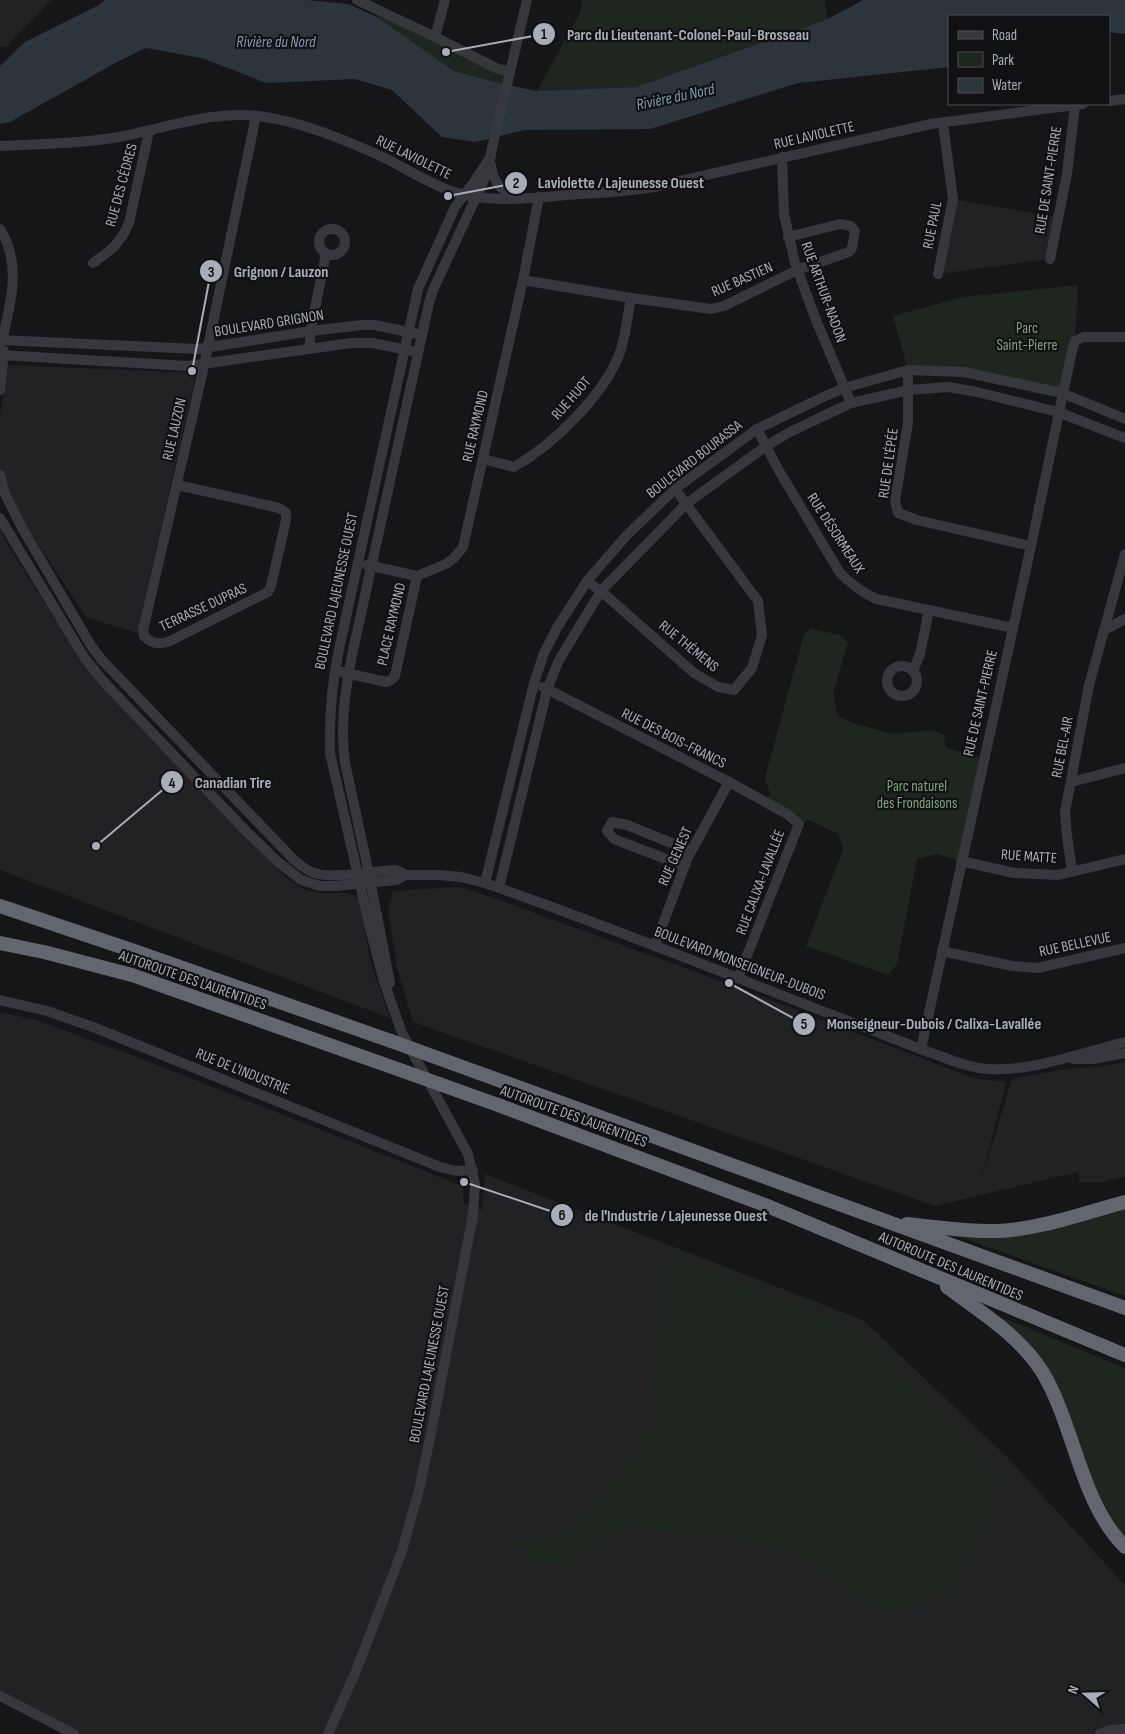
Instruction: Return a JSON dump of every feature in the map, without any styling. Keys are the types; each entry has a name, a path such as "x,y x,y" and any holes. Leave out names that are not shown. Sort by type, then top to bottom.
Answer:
{"highway":[{"path":"0,901 32,916"},
{"name":"AUTOROUTE DES LAURENTIDES","path":"0,906 391,1041 1125,1308"},
{"path":"0,939 30,948"},
{"name":"AUTOROUTE DES LAURENTIDES","path":"0,943 30,948 149,981 403,1071 742,1196 1125,1355"},
{"path":"886,1222 971,1230 1008,1230 1041,1224 1125,1202"},
{"path":"929,1274 1006,1331 1038,1365 1059,1404 1098,1507 1109,1526 1125,1547"}],"street":[{"path":"357,0 496,68 510,72"},
{"path":"435,37 445,0"},
{"name":"BOULEVARD LAJEUNESSE OUEST","path":"366,884 369,872 343,747 344,703 348,674 433,290 485,178 527,0"},
{"path":"1110,101 1125,99"},
{"name":"RUE LAVIOLETTE","path":"0,146 94,140 149,131 195,120 227,116 256,116 287,122 331,136 387,159 430,182 464,194 476,197 516,198 616,192 654,187 942,122 1071,105"},
{"name":"RUE DE SAINT-PIERRE","path":"1050,259 1079,105"},
{"name":"RUE LAUZON","path":"143,630 204,365 256,116"},
{"name":"RUE PAUL","path":"938,274 953,199 942,122"},
{"name":"RUE DES CÈDRES","path":"93,263 114,247 123,236 131,214 149,131"},
{"path":"492,152 492,173 496,182 505,192 516,198"},
{"name":"BOULEVARD LAJEUNESSE OUEST","path":"328,1734 356,1671 402,1551 419,1490 473,1215 475,1196 473,1170 464,1146 402,1033 392,1002 386,958 366,884 358,873 330,753 334,670 418,289 455,208 474,182 492,152"},
{"name":"RUE ARTHUR-NADON","path":"782,157 784,214 797,270 851,403"},
{"name":"RUE RAYMOND","path":"417,576 446,564 463,547 522,280 538,197"},
{"name":"RUE BASTIEN","path":"522,280 711,309 724,306 797,270 849,252 852,248 855,231 846,224 840,224 788,237"},
{"path":"0,229 9,247 14,271 14,286 1,342 0,390"},
{"path":"309,349 326,254"},
{"name":"RUE HUOT","path":"483,459 514,467 526,460 568,425 601,388 619,354 631,298"},
{"name":"BOULEVARD GRIGNON","path":"1,342 198,349 362,325 375,325 422,335"},
{"name":"RUE DE SAINT-PIERRE","path":"921,1049 1031,546 1062,393 1075,341 1084,337 1125,337"},
{"name":"BOULEVARD GRIGNON","path":"2,356 188,366 362,342 418,352"},
{"name":"BOULEVARD BOURASSA","path":"486,883 534,683 544,653 558,626 587,581 627,535 675,489 757,428 844,388 908,370 964,372 1062,393 1125,419"},
{"name":"RUE DE L'ÉPÉE","path":"908,370 908,423 895,501 898,513 916,520 1031,546"},
{"path":"977,392 980,375"},
{"name":"BOULEVARD BOURASSA","path":"499,888 547,690 559,660 601,591 686,504 766,446 790,432 851,403 909,390 948,387 977,392 1058,412 1125,438"},
{"name":"RUE DÉSORMEAUX","path":"757,428 778,469 840,573 852,586 864,594 877,599 1013,628"},
{"name":"BOULEVARD MONSEIGNEUR-DUBOIS","path":"0,475 5,494 21,526 90,644 118,678 303,868 313,873 326,875 396,870 406,875 461,877 486,883 969,1066 991,1069 1021,1067 1064,1059 1093,1049 1125,1042"},
{"name":"TERRASSE DUPRAS","path":"143,630 144,636 149,640 155,644 162,644 261,597 268,592 271,586 286,513 275,506 177,485"},
{"name":"RUE THÉMENS","path":"587,581 601,591 694,673 718,688 734,690 752,668 762,635 758,601 675,489"},
{"name":"BOULEVARD MONSEIGNEUR-DUBOIS","path":"0,518 84,657 109,688 278,862 301,880 320,886 366,884 396,880 406,875"},
{"name":"RUE BEL-AIR","path":"1072,871 1066,836 1065,812 1089,685 1125,554"},
{"path":"357,563 417,576"},
{"name":"PLACE RAYMOND","path":"334,670 386,682 395,676 417,576"},
{"path":"913,671 920,654 929,610"},
{"path":"1104,630 1125,619"},
{"name":"RUE DES BOIS-FRANCS","path":"534,683 729,782 787,814 799,824"},
{"path":"1071,782 1125,768"},
{"name":"RUE GENEST","path":"655,946 684,866 729,782"},
{"path":"684,866 614,839 607,831 612,822 626,825 691,851"},
{"name":"RUE CALIXA-LAVALLÉE","path":"738,978 799,824"},
{"name":"RUE MATTE","path":"961,862 1014,873 1058,874 1125,859"},
{"name":"RUE BELLEVUE","path":"942,950 1012,966 1037,968 1125,948"},
{"name":"RUE DE L'INDUSTRIE","path":"0,1000 47,1011 93,1026 440,1167 456,1171 473,1170"},
{"name":"BOULEVARD MONSEIGNEUR-DUBOIS","path":"1064,1059 1094,1059 1125,1053"},
{"path":"0,1696 74,1734"},
{"path":"1100,1734 1110,1730 1125,1730"}],"shaded area":[{"path":"0,0 51,0 6,47 0,46"},
{"path":"953,199 1059,218 1050,259 938,274"},
{"path":"7,365 196,373 137,633 86,617 22,520 2,485 0,471 0,417"},
{"path":"0,529 7,544 79,656 249,841 287,878 303,889 320,893 346,893 357,897 371,964 390,1018 0,870"},
{"path":"459,887 494,898 742,989 973,1078 1006,1082 982,1177 1012,1079 1058,1070 1125,1062 1125,1176 1103,1182 1080,1182 1078,1172 935,1206 413,1022 397,968 388,911 393,891"},
{"path":"0,1012 36,1020 137,1057 463,1186 464,1204 482,1210 485,1174 863,1320 1007,1457 1125,1585 1125,1734 79,1734 0,1692"}],"green space":[{"path":"583,0 825,0 828,19 636,87 537,91 579,15"},
{"path":"379,11 510,72 507,85 454,71 377,17"},
{"name":"Parc Saint-Pierre","path":"1078,285 1075,341 1062,393 980,375 908,370 893,316 963,297"},
{"name":"Parc naturel des Frondaisons","path":"812,629 841,635 848,643 833,694 838,716 856,724 894,734 933,730 944,735 946,748 984,758 961,861 937,854 917,859 897,964 888,975 806,946 843,850 838,834 809,820 799,824 767,803 770,794 765,778 804,634"},
{"path":"1125,1207 1125,1296 951,1234"},
{"path":"669,1253 854,1326 889,1360 934,1413 946,1421 1000,1486 997,1504 959,1584 895,1615 872,1608 795,1553 732,1537 693,1537 626,1526 564,1563 522,1566 527,1553 505,1541 545,1538 581,1523 612,1486 635,1453 644,1434 650,1428 652,1376 656,1360 664,1274"},
{"path":"994,1314 1125,1368 1125,1540 1100,1499 1062,1398"}],"water":[{"name":"Rivière du Nord","path":"105,0 307,0 348,4 377,17 454,71 537,91 636,87 828,19 863,0 1125,0 1125,34 1110,32 1110,15 948,15 948,67 798,83 650,129 524,130 475,142 442,137 392,90 355,79 266,83 202,58 146,48 117,62 10,122 0,124 0,66 25,42 99,5"}],"place":[{"name":"Parc du Lieutenant-Colonel-Paul-Brosseau","path":"446,52"},
{"name":"Laviolette / Lajeunesse Ouest","path":"448,196"},
{"name":"Grignon / Lauzon","path":"192,371"},
{"name":"Canadian Tire","path":"96,846"},
{"name":"Monseigneur-Dubois / Calixa-Lavallée","path":"729,983"},
{"name":"de l'Industrie / Lajeunesse Ouest","path":"464,1182"}]}
